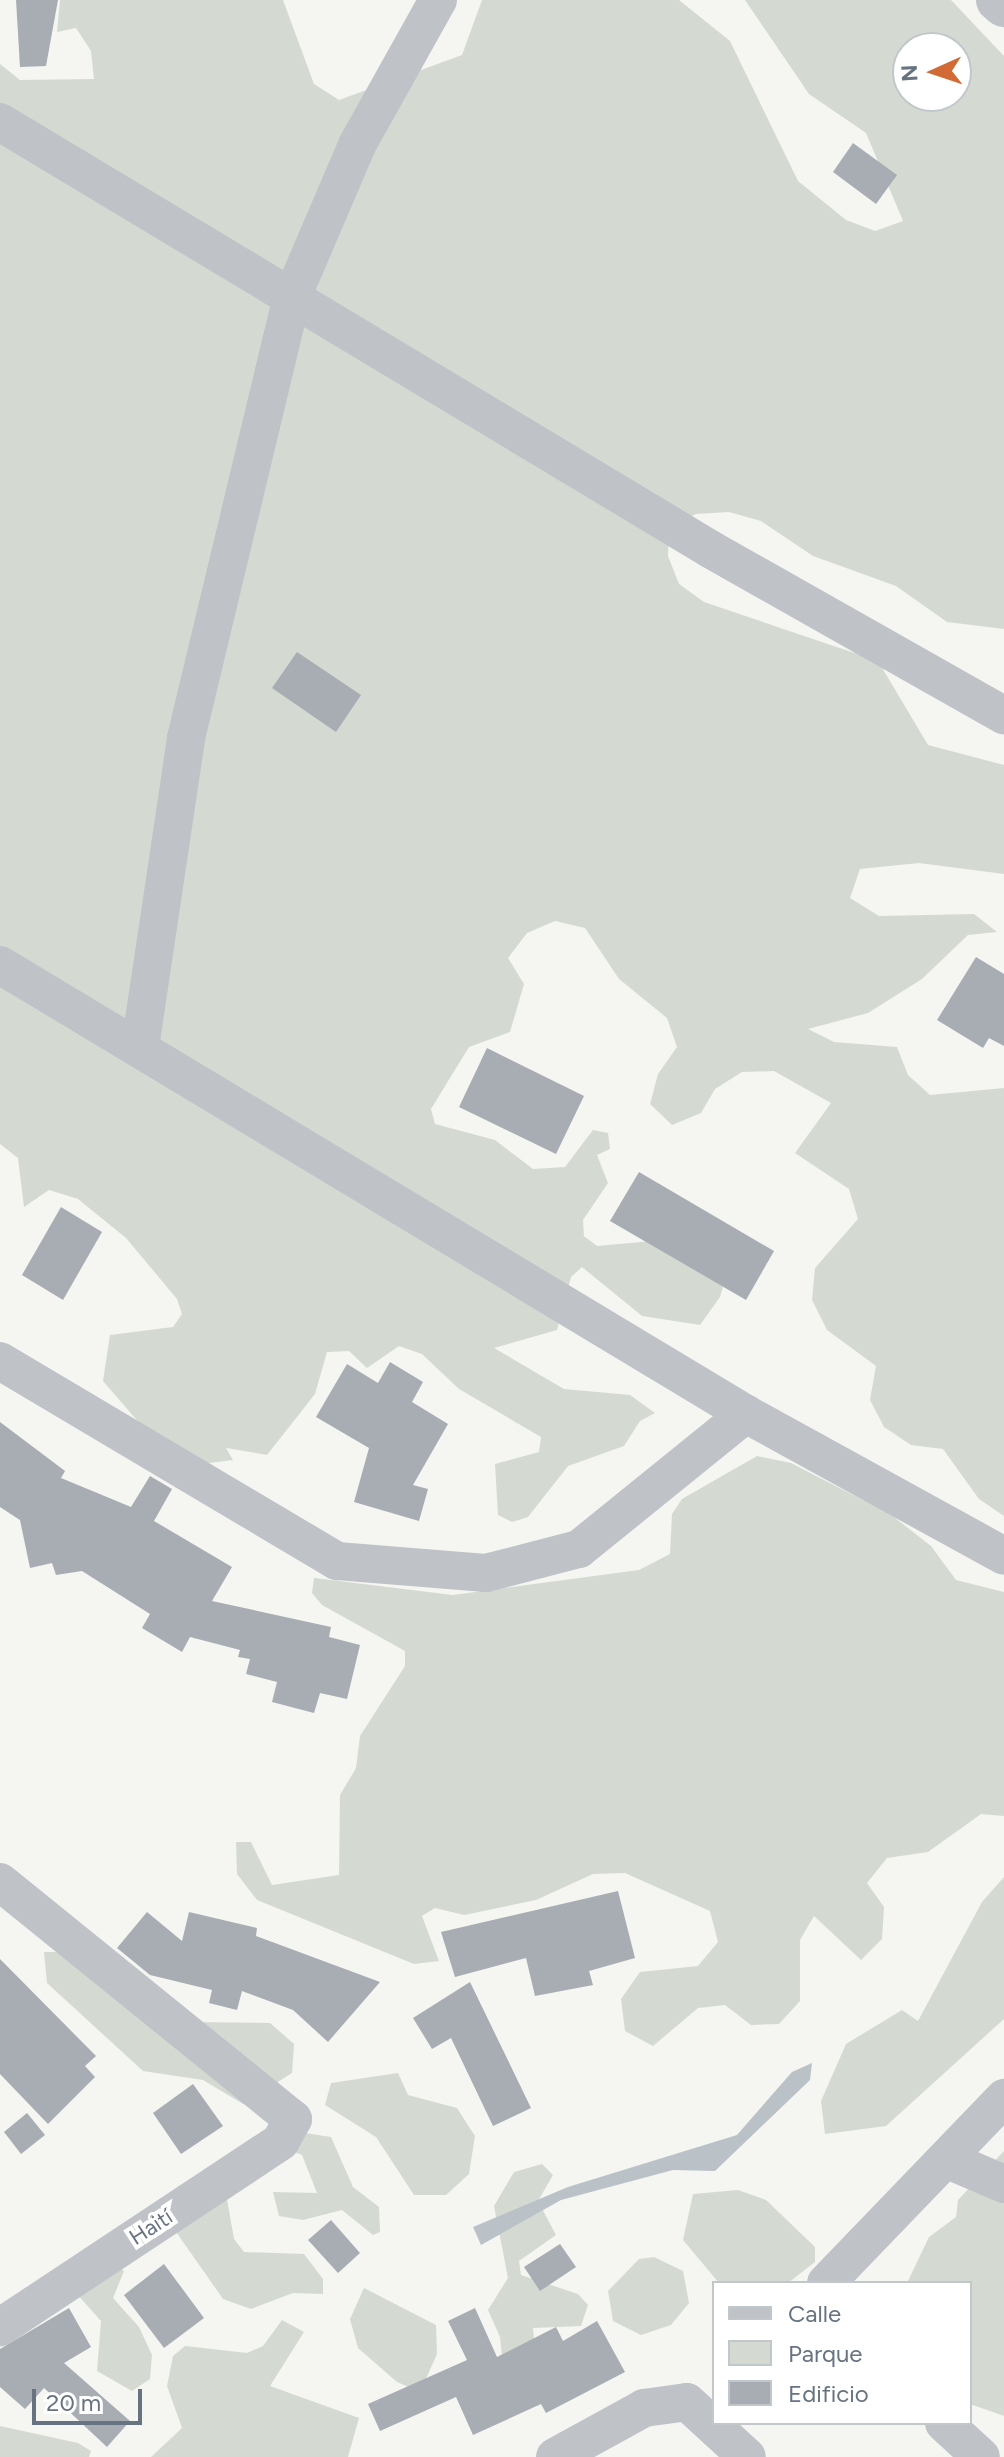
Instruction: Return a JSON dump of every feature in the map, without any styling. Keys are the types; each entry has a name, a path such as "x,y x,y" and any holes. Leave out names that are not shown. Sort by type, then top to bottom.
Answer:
{"street":[{"path":"140,1047 186,738 292,297 357,145 438,0"},
{"path":"998,0 1004,5"},
{"path":"0,122 1004,715"},
{"path":"0,965 746,1414 1004,1556"},
{"path":"0,1361 337,1561 486,1573 579,1549 746,1414"},
{"name":"Haití","path":"0,1882 293,2119 280,2142 0,2327"},
{"path":"828,2281 948,2160 1004,2098"},
{"path":"948,2160 1004,2184"},
{"path":"555,2457 644,2408 687,2402 712,2425"},
{"path":"712,2425 747,2457"},
{"path":"946,2425 981,2457"}],"green space":[{"path":"60,0 283,0 314,84 339,100 462,55 482,0 679,0 730,41 798,181 846,220 875,231 903,221 866,133 809,94 745,0 951,0 1004,56 1004,629 947,622 896,586 813,556 761,521 729,512 696,514 669,527 668,556 679,584 704,602 878,661 928,745 1004,765 1004,874 919,863 860,869 850,898 879,916 974,914 997,932 968,935 922,979 868,1013 808,1029 834,1042 897,1047 908,1075 930,1095 1004,1088 1004,1516 979,1499 943,1449 911,1445 884,1427 870,1400 876,1366 827,1330 812,1300 815,1268 858,1219 849,1189 795,1153 831,1103 774,1071 742,1072 715,1089 701,1113 672,1125 650,1104 658,1074 677,1047 667,1018 619,979 585,928 555,921 527,933 508,958 524,984 510,1032 469,1047 431,1109 435,1124 495,1140 533,1169 565,1167 593,1130 608,1133 610,1149 597,1155 608,1183 583,1220 584,1236 597,1246 707,1236 733,1252 720,1297 700,1325 642,1316 582,1267 571,1277 557,1330 494,1348 564,1389 630,1395 655,1413 640,1421 624,1446 568,1466 528,1517 512,1522 498,1515 495,1464 539,1452 541,1437 459,1389 422,1354 399,1346 367,1368 349,1351 327,1352 315,1394 267,1455 226,1448 233,1460 201,1464 148,1433 103,1381 110,1335 173,1327 182,1314 177,1299 126,1238 78,1199 49,1190 24,1207 18,1158 0,1144 0,64 20,80 94,79 91,51 76,28 57,32"},
{"path":"757,1456 791,1463 890,1514 931,1546 956,1580 1004,1592 1004,1816 981,1814 928,1852 887,1858 867,1883 884,1907 882,1939 861,1960 814,1916 800,1940 800,2001 779,2024 751,2025 725,2005 698,2008 653,2046 625,2031 621,1999 640,1972 698,1966 718,1942 710,1911 625,1873 593,1874 536,1900 464,1915 435,1908 422,1916 439,1961 414,1964 257,1900 237,1874 236,1842 251,1842 272,1885 339,1875 340,1795 356,1768 360,1736 405,1666 405,1651 322,1605 312,1593 314,1578 453,1595 639,1570 670,1554 672,1514 682,1499"},
{"path":"1004,1877 1004,2019 886,2126 825,2134 821,2101 846,2044 902,2010 918,2021 982,1902"},
{"path":"44,1952 59,1952 191,2022 270,2023 294,2044 292,2073 243,2104 203,2080 143,2071 47,1983"},
{"path":"398,2073 408,2095 457,2108 475,2136 469,2174 446,2195 414,2195 376,2137 325,2105 331,2083"},
{"path":"299,2132 331,2137 353,2187 379,2207 380,2232 373,2235 342,2210 303,2220 279,2216 273,2192 317,2193 302,2155 288,2150"},
{"path":"1004,2151 1004,2416 972,2405 972,2281 908,2281 929,2237 956,2217 958,2200"},
{"path":"542,2164 553,2175 538,2201 556,2235 519,2261 521,2275 578,2294 588,2305 581,2326 533,2328 535,2351 504,2377 500,2337 488,2310 508,2278 494,2206 514,2172"},
{"path":"225,2188 234,2239 244,2252 304,2254 323,2279 323,2294 293,2293 251,2309 223,2299 174,2229"},
{"path":"738,2190 766,2200 815,2247 815,2262 791,2281 717,2281 683,2240 693,2194"},
{"path":"654,2257 683,2271 689,2303 671,2325 641,2335 613,2321 608,2291 639,2259"},
{"path":"117,2265 124,2271 113,2298 139,2327 152,2355 150,2379 132,2391 97,2371 101,2321 76,2293"},
{"path":"364,2288 436,2325 437,2354 425,2381 411,2388 397,2382 358,2348 350,2319"},
{"path":"282,2320 304,2332 270,2386 359,2418 348,2457 151,2457 182,2428 167,2386 173,2356 185,2346 247,2353 263,2346"},
{"path":"0,2426 78,2443 91,2451 89,2457 0,2457"}],"shaded area":[{"path":"812,2063 810,2080 715,2171 673,2170 561,2200 481,2245 473,2227 568,2187 737,2135 792,2072"}],"building":[{"path":"16,0 58,0 46,66 20,67"},
{"path":"853,143 897,175 876,204 833,172"},
{"path":"297,652 361,695 336,732 272,688"},
{"path":"976,957 1004,974 1004,1046 989,1038 983,1048 937,1020"},
{"path":"487,1048 584,1096 556,1154 459,1107"},
{"path":"639,1172 774,1251 746,1300 610,1221"},
{"path":"61,1207 102,1232 63,1300 22,1275"},
{"path":"390,1362 423,1382 412,1402 448,1424 413,1485 428,1489 419,1521 354,1502 369,1448 316,1417 347,1364 378,1383"},
{"path":"0,1422 65,1471 61,1478 131,1507 150,1476 172,1489 154,1521 232,1567 212,1601 331,1627 329,1637 360,1645 347,1699 320,1693 314,1713 272,1702 277,1682 246,1674 250,1659 238,1657 240,1650 190,1637 182,1652 142,1628 150,1614 82,1571 56,1575 52,1563 30,1568 20,1520 0,1507"},
{"path":"618,1891 635,1958 589,1971 593,1985 535,1996 526,1958 455,1977 441,1932"},
{"path":"147,1912 182,1941 189,1912 257,1928 256,1936 380,1982 328,2042 293,2010 242,1991 237,2010 209,2003 212,1990 150,1975 117,1948"},
{"path":"0,1959 96,2056 85,2066 95,2077 48,2124 0,2074"},
{"path":"470,1982 531,2108 493,2126 451,2038 432,2049 413,2018"},
{"path":"193,2084 223,2126 181,2154 153,2113"},
{"path":"27,2113 45,2135 21,2154 4,2132"},
{"path":"331,2220 360,2253 338,2273 308,2240"},
{"path":"560,2244 576,2267 540,2291 524,2267"},
{"path":"164,2264 204,2318 164,2348 124,2295"},
{"path":"69,2308 91,2347 64,2363 130,2421 107,2447 44,2388 25,2409 0,2387 0,2349"},
{"path":"475,2308 497,2357 556,2327 563,2341 597,2321 625,2372 546,2413 541,2404 473,2435 456,2397 380,2431 368,2404 467,2360 448,2321"}]}
